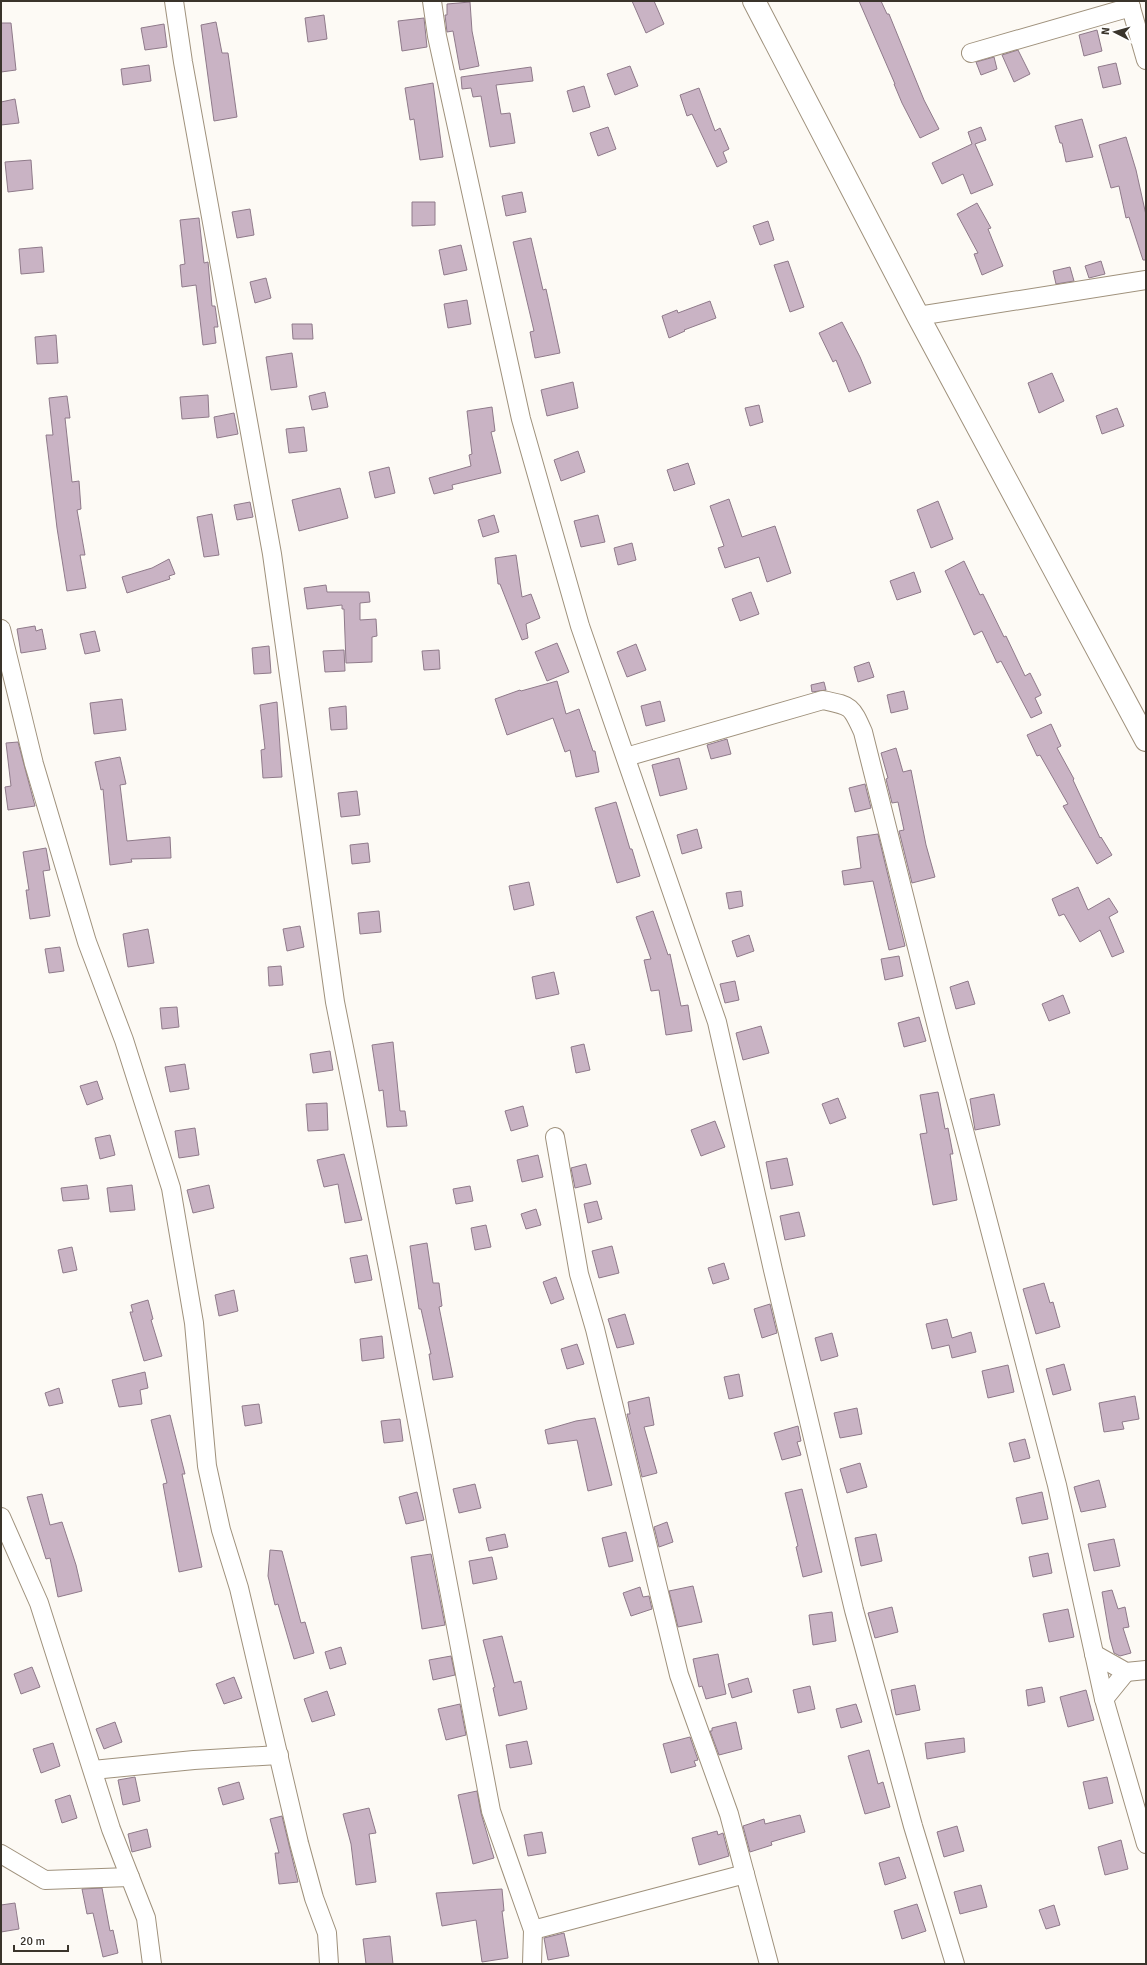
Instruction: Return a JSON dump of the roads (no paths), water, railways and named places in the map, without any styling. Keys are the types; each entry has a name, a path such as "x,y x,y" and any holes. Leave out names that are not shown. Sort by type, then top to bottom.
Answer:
{"main road":[{"path":"754,1 918,316 1146,740"}],"street":[{"path":"174,1 183,62 272,554 335,1002 388,1268 491,1811 533,1930 532,1964"},
{"path":"432,1 438,44 521,419 580,626 717,1022 772,1270 854,1610 913,1826 955,1964"},
{"path":"971,53 1130,4 1146,60"},
{"path":"918,316 1146,280"},
{"path":"1,629 34,764 85,934 124,1040 171,1188 194,1323 206,1466 312,1891 328,1933 328,1964"},
{"path":"626,757 823,700 843,705 854,711 863,732 939,1035 1057,1485 1104,1700 1146,1844"},
{"path":"555,1137 579,1274 595,1329 679,1674 729,1814 769,1964"},
{"path":"1,1517 39,1603 111,1830 146,1918 152,1964"},
{"path":"1094,1654 1126,1672 1146,1670"},
{"path":"1104,1700 1126,1672"},
{"path":"92,1770 194,1760 279,1755"},
{"path":"1,1854 45,1880 130,1877"},
{"path":"533,1930 745,1874"}]}
